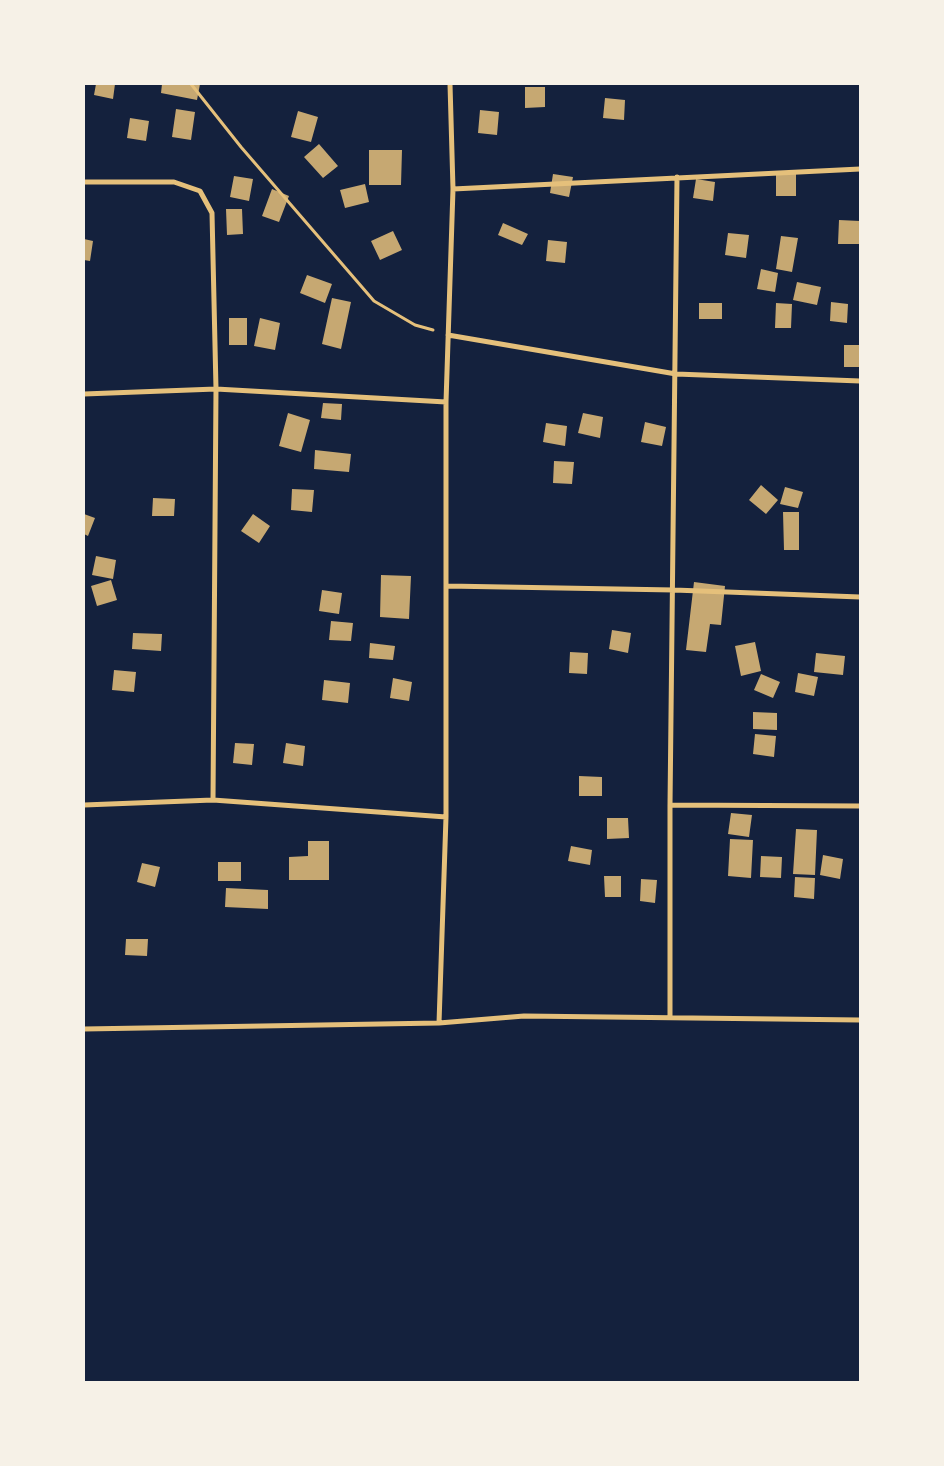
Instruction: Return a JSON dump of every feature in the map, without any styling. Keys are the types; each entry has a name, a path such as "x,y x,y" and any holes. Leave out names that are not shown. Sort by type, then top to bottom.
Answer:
{"street":[{"path":"440,1023 446,817 446,402 453,189 450,84"},
{"path":"453,189 860,169"},
{"path":"670,1017 670,805 674,590 677,178"},
{"path":"84,182 174,182 200,191 212,213 216,389 213,800"},
{"path":"448,335 676,374 860,381"},
{"path":"84,394 216,389 446,402"},
{"path":"447,586 674,590 860,598"},
{"path":"84,805 213,800 446,817"},
{"path":"670,805 860,806"},
{"path":"84,1029 440,1023 524,1016 860,1020"}],"path":[{"path":"191,84 241,147 374,301 415,325 448,335"}],"building":[{"path":"96,84 115,84 113,99 94,95"},
{"path":"162,84 200,84 197,100 161,93"},
{"path":"525,87 545,87 545,107 525,108"},
{"path":"605,98 625,100 624,120 603,118"},
{"path":"176,109 195,112 191,140 172,137"},
{"path":"480,110 499,112 497,135 478,133"},
{"path":"298,111 318,117 311,142 291,137"},
{"path":"130,118 149,121 146,141 127,138"},
{"path":"319,144 338,166 323,178 304,157"},
{"path":"369,150 402,150 401,185 369,185"},
{"path":"776,173 796,174 796,196 776,196"},
{"path":"553,174 573,177 569,197 550,193"},
{"path":"234,176 253,179 249,201 230,197"},
{"path":"696,179 715,182 713,201 693,198"},
{"path":"365,184 369,202 345,208 340,190"},
{"path":"272,189 289,196 279,222 262,216"},
{"path":"226,209 242,209 243,234 227,235"},
{"path":"839,220 860,221 860,244 838,244"},
{"path":"503,223 528,234 522,245 498,235"},
{"path":"393,231 402,250 380,260 371,241"},
{"path":"728,233 749,235 746,258 725,255"},
{"path":"781,236 798,238 792,272 776,269"},
{"path":"84,239 93,241 90,261 84,260"},
{"path":"548,240 567,242 565,263 546,261"},
{"path":"761,269 778,273 775,292 757,289"},
{"path":"307,275 332,284 325,303 300,293"},
{"path":"797,282 821,287 817,305 793,300"},
{"path":"332,298 351,302 341,349 322,344"},
{"path":"831,302 848,304 847,323 830,321"},
{"path":"699,303 722,303 722,319 699,319"},
{"path":"776,303 792,304 791,328 775,328"},
{"path":"229,318 247,318 247,345 229,345"},
{"path":"260,318 280,323 275,350 254,346"},
{"path":"844,345 860,345 860,367 844,367"},
{"path":"323,403 342,404 341,420 321,418"},
{"path":"288,413 310,420 301,452 279,446"},
{"path":"583,413 603,417 600,438 578,433"},
{"path":"645,422 666,427 662,446 641,442"},
{"path":"546,423 567,426 565,446 543,442"},
{"path":"315,450 351,454 349,472 314,469"},
{"path":"554,461 574,462 572,484 553,483"},
{"path":"761,485 778,500 766,514 749,500"},
{"path":"785,487 803,492 798,508 780,504"},
{"path":"292,489 314,490 312,512 291,510"},
{"path":"153,498 175,499 174,516 152,516"},
{"path":"783,512 799,512 799,550 784,550"},
{"path":"84,514 95,518 88,536 84,534"},
{"path":"253,514 270,526 259,543 241,531"},
{"path":"96,556 116,560 113,579 92,575"},
{"path":"381,575 411,576 409,619 380,617"},
{"path":"111,580 117,600 97,606 91,586"},
{"path":"694,582 725,586 721,625 710,624 706,652 686,650"},
{"path":"322,590 342,593 339,614 319,611"},
{"path":"331,621 353,623 351,641 329,640"},
{"path":"612,630 631,633 628,653 609,649"},
{"path":"133,633 162,634 161,651 132,649"},
{"path":"755,642 761,671 741,676 735,646"},
{"path":"370,643 395,646 393,660 369,658"},
{"path":"570,652 588,653 587,674 569,673"},
{"path":"816,653 845,656 843,675 814,672"},
{"path":"114,670 136,672 134,692 112,690"},
{"path":"798,673 818,677 814,696 795,692"},
{"path":"761,674 780,682 773,698 754,690"},
{"path":"393,678 412,682 409,701 390,698"},
{"path":"324,680 350,683 348,703 322,700"},
{"path":"753,712 777,713 777,730 753,729"},
{"path":"755,734 776,736 774,757 753,754"},
{"path":"235,743 254,744 252,765 233,763"},
{"path":"286,743 305,746 303,766 283,763"},
{"path":"579,776 602,777 602,796 579,796"},
{"path":"731,813 752,815 749,837 728,834"},
{"path":"607,818 628,818 629,838 607,839"},
{"path":"796,829 817,830 815,875 793,874"},
{"path":"730,839 753,840 751,878 728,876"},
{"path":"308,841 329,841 329,880 289,880 289,857 308,856"},
{"path":"571,846 592,850 590,865 568,861"},
{"path":"823,855 843,859 840,879 820,875"},
{"path":"761,856 782,857 781,878 760,877"},
{"path":"218,862 241,862 241,881 218,881"},
{"path":"142,863 160,867 155,887 137,882"},
{"path":"604,876 621,876 621,897 605,897"},
{"path":"795,877 815,878 814,899 794,897"},
{"path":"641,879 657,880 655,903 640,901"},
{"path":"226,888 268,890 268,909 225,907"},
{"path":"126,939 148,939 147,956 125,955"}]}
